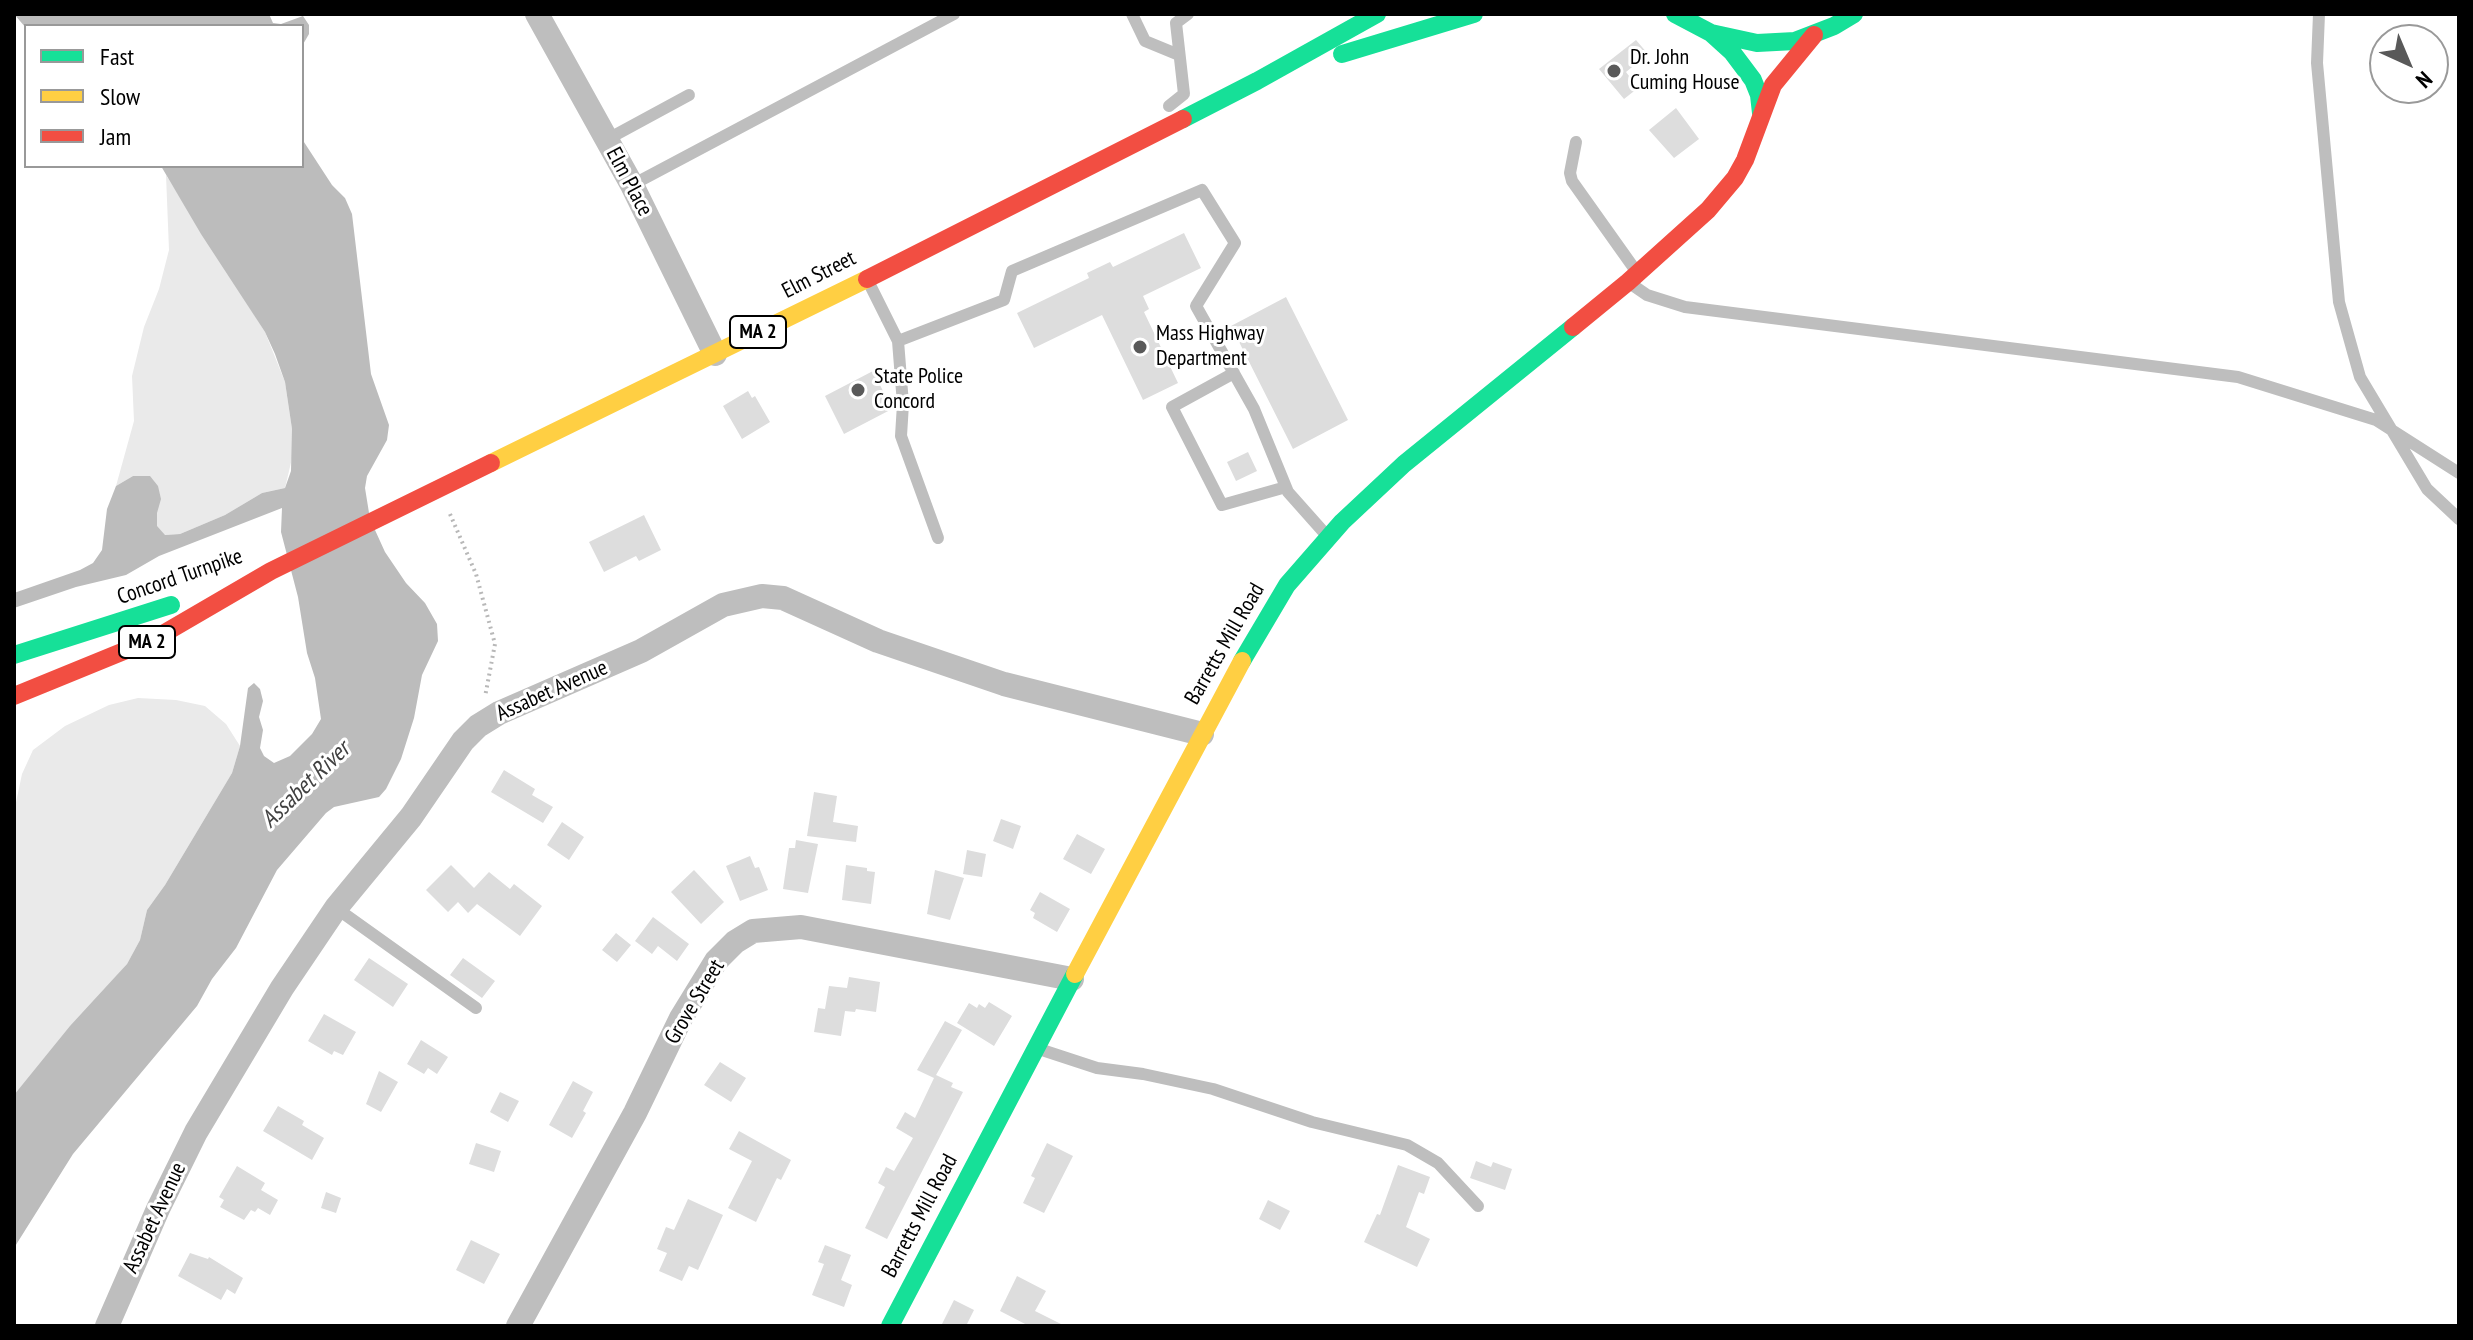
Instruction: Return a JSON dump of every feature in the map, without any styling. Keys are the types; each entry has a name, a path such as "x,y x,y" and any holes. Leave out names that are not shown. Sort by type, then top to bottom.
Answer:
{"main road":[{"name":"Elm Street","path":"271,571 867,278 1257,81 1377,14"},
{"name":"Elm Street","path":"1257,81 1474,14"},
{"path":"1675,14 1711,33 1732,52 1753,80 1761,113"},
{"path":"1711,33 1757,43 1795,41 1814,35 1854,14"},
{"name":"Barretts Mill Road","path":"890,1326 1202,734 1287,585 1328,537 1404,464 1687,232 1722,195 1745,160 1773,85 1814,35"},
{"name":"Concord Turnpike","path":"14,696 121,654 191,620 271,571"},
{"name":"Concord Turnpike","path":"14,655 81,636 271,571"},
{"path":"14,708 121,654"}],"street":[{"name":"Elm Place","path":"537,14 632,185 715,354"},
{"name":"Assabet Avenue","path":"107,1326 163,1197 196,1132 282,988 336,908 411,817 463,741 478,726 499,713 641,651 723,605 762,596 783,598 878,641 1004,684 1202,734"},
{"name":"Grove Street","path":"518,1326 635,1113 681,1018 716,961 735,942 753,931 801,927 1072,979"}],"lane":[{"path":"632,185 954,14"},
{"path":"1132,14 1145,41 1179,55"},
{"path":"1109,155 1184,94 1176,23 1188,14"},
{"path":"2319,14 2317,63 2339,302 2360,377 2427,489 2459,519"},
{"path":"606,140 689,95"},
{"path":"1576,142 1570,173 1572,181 1647,295 1685,307 2238,377 2376,420 2459,473"},
{"path":"898,341 1004,300 1012,271 1202,190 1235,243 1196,306 1254,409 1286,487 1328,537"},
{"path":"867,278 898,341 903,404 901,436 938,538"},
{"path":"1234,373 1172,407 1222,505 1286,487"},
{"path":"336,908 476,1008"},
{"path":"1036,1048 1097,1068 1213,1089 1312,1122 1407,1145 1438,1163 1478,1206"}],"path":[{"path":"440,490 476,574 495,644 478,726"}],"shaded area":[{"path":"166,175 265,332 285,382 293,454 285,488 262,493 225,515 180,534 164,535 157,527 157,513 133,476 116,486 134,421 132,376 169,250"},
{"path":"138,698 176,700 205,706 226,724 240,746 232,773 147,910 140,940 127,964 14,1095 14,812 22,774 33,750 65,726 109,705"}],"water":[{"path":"14,14 269,14 273,23 281,24 24,24"},
{"path":"303,16 309,25 309,34 304,43 304,24 281,24"},
{"name":"Assabet River","path":"304,142 332,185 345,198 352,214 371,374 389,425 387,440 367,476 365,488 370,519 385,552 406,583 425,603 437,624 438,641 422,675 414,718 401,759 386,789 379,797 334,807 277,870 236,948 212,979 197,1006 73,1154 14,1248 14,1095 70,1026 127,964 140,940 147,910 232,773 240,746 248,688 254,683 260,689 263,701 259,717 263,730 260,748 264,756 274,763 290,756 312,734 321,719 298,597 281,532 282,508 159,556 126,575 76,587 14,608 14,593 93,563 102,550 107,509 116,486 133,476 150,476 158,486 161,499 157,526 165,535 180,534 225,515 262,493 285,488 291,471 292,429 285,382 265,332 162,168 304,168"}],"building":[{"name":"Dr. John Cuming House","path":"1636,40 1648,54 1626,72 1638,88 1624,99 1599,69"},
{"path":"1676,108 1699,139 1674,158 1649,130"},
{"path":"1184,233 1201,268 1143,296 1149,309 1144,312 1178,383 1143,400 1102,315 1034,348 1017,313 1089,278 1087,273 1110,262 1113,267"},
{"path":"1286,297 1348,420 1293,449 1231,326"},
{"path":"873,371 892,409 844,434 825,396"},
{"path":"748,391 752,398 755,396 770,422 742,439 723,406"},
{"path":"1248,452 1257,471 1236,481 1227,462"},
{"path":"644,515 661,550 639,561 636,556 604,572 589,542"},
{"path":"504,770 535,789 532,795 553,807 543,823 491,792"},
{"path":"814,792 837,796 833,822 858,826 856,842 807,836"},
{"path":"1001,819 1021,826 1013,849 993,841"},
{"path":"562,822 584,837 569,860 547,845"},
{"path":"1077,834 1105,849 1091,874 1063,859"},
{"path":"796,840 818,844 808,893 783,889 789,848 795,848"},
{"path":"967,850 986,854 982,877 963,874"},
{"path":"750,856 755,868 759,867 768,890 740,901 726,866"},
{"path":"451,865 474,888 489,872 510,889 514,884 542,906 520,936 477,904 468,913 458,902 448,912 426,890"},
{"path":"846,865 875,872 871,904 842,900"},
{"path":"694,870 724,902 701,924 671,892"},
{"path":"935,870 964,878 950,920 927,914"},
{"path":"1040,892 1070,909 1057,932 1033,918 1035,913 1030,910"},
{"path":"653,917 689,944 677,961 658,946 652,954 635,941"},
{"path":"616,933 631,945 617,962 602,950"},
{"path":"369,958 408,984 393,1007 354,980"},
{"path":"463,958 495,981 482,998 450,975"},
{"path":"849,977 880,982 876,1012 845,1011 841,1036 814,1032 818,1008 825,1009 829,986 847,988"},
{"path":"989,1002 1012,1016 994,1046 957,1023 969,1003 985,1008"},
{"path":"324,1014 356,1032 343,1055 334,1051 332,1055 308,1041"},
{"path":"945,1021 962,1030 936,1075 963,1092 887,1239 865,1228 885,1187 878,1183 886,1167 894,1171 913,1138 896,1128 905,1112 915,1118 934,1078 917,1070"},
{"path":"421,1040 448,1057 437,1074 428,1068 424,1074 407,1064"},
{"path":"720,1062 746,1078 731,1102 704,1085"},
{"path":"379,1071 398,1082 381,1112 366,1104"},
{"path":"573,1081 593,1092 572,1138 549,1125"},
{"path":"500,1092 519,1101 508,1122 490,1112"},
{"path":"278,1106 304,1121 302,1125 324,1138 312,1160 263,1131"},
{"path":"739,1131 791,1160 781,1180 777,1178 756,1222 728,1208 752,1161 729,1149"},
{"path":"476,1143 501,1151 494,1172 469,1164"},
{"path":"1047,1143 1073,1156 1044,1213 1023,1203 1035,1178 1031,1176"},
{"path":"1476,1161 1491,1167 1493,1162 1512,1169 1505,1190 1470,1178"},
{"path":"1398,1165 1430,1177 1424,1194 1419,1192 1406,1227 1430,1239 1417,1267 1364,1242 1377,1214 1380,1215"},
{"path":"237,1166 265,1183 261,1190 278,1200 270,1215 258,1208 255,1212 251,1210 244,1220 220,1207 224,1200 219,1197"},
{"path":"326,1192 341,1198 336,1213 321,1208"},
{"path":"688,1199 723,1215 698,1270 689,1266 682,1281 659,1271 667,1253 657,1249 666,1227 674,1230"},
{"path":"1268,1200 1290,1211 1280,1230 1259,1219"},
{"path":"471,1240 500,1254 484,1284 456,1270"},
{"path":"825,1245 851,1255 841,1280 852,1285 844,1307 812,1295 824,1264 818,1262"},
{"path":"190,1253 209,1257 243,1278 235,1294 227,1289 221,1300 178,1276"},
{"path":"1017,1276 1046,1291 1035,1311 1065,1326 1029,1326 1000,1311"},
{"path":"954,1300 974,1310 966,1326 941,1326"}],"traffic: fast":[{"path":"1183,119 1377,14"},
{"path":"1342,54 1474,14"},
{"path":"1675,14 1711,33 1757,43 1795,41 1834,26 1854,14"},
{"path":"1711,33 1732,52 1753,80 1761,113"},
{"path":"1242,661 1287,585 1342,522 1404,464 1573,327"},
{"path":"14,655 171,605"},
{"path":"890,1326 1075,974"}],"traffic: slow":[{"path":"491,463 867,279"},
{"path":"1075,974 1242,661"}],"traffic: jam":[{"path":"1573,327 1708,210 1735,178 1745,160 1773,85 1814,35"},
{"path":"867,279 1183,119"},
{"path":"14,696 156,638 271,571 491,463"}],"place":[{"name":"Dr. John Cuming House","path":"1614,71"},
{"name":"Mass Highway Department","path":"1140,347"},
{"name":"State Police Concord","path":"858,390"}]}
